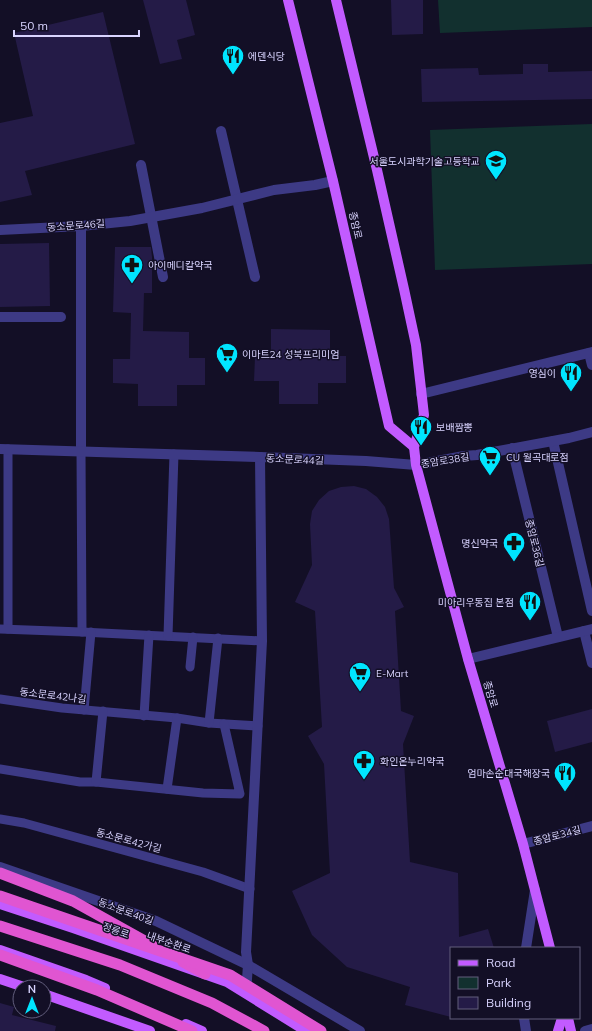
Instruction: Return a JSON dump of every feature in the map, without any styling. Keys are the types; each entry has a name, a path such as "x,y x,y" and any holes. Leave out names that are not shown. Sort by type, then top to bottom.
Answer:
{"highway":[{"path":"0,873 73,901 205,974"},
{"name":"내부순환로","path":"0,896 230,975 321,1031"},
{"path":"0,926 120,965 212,1003 264,1031"},
{"path":"0,955 97,990 192,1031"}],"main road":[{"name":"종암로","path":"288,0 333,181 389,426 414,447"},
{"name":"종암로","path":"336,0 416,345 424,415 414,447 416,465 468,659 523,844 550,947"},
{"name":"정릉로","path":"0,904 228,982 306,1031"},
{"path":"0,950 86,980 202,1031"},
{"path":"0,979 12,983"},
{"path":"52,997 150,1031"},
{"path":"558,1031 562,1019"},
{"path":"568,1019 571,1031"}],"street":[{"path":"221,131 255,277"},
{"path":"141,165 163,277"},
{"name":"동소문로46길","path":"0,230 81,226 151,218 202,208 274,190 315,185 333,181"},
{"path":"81,226 81,450"},
{"path":"0,317 61,317"},
{"path":"421,394 591,352 592,365"},
{"name":"종암로38길","path":"416,465 553,441 592,432"},
{"path":"553,441 592,611"},
{"name":"종암로36길","path":"512,448 558,637"},
{"name":"동소문로44길","path":"4,449 81,450 366,461 416,465"},
{"path":"246,993 248,965 246,952 262,641 260,457"},
{"path":"468,659 588,630 592,663"},
{"name":"종암로34길","path":"523,844 592,826"},
{"name":"동소문로40길","path":"0,867 156,921 248,965 360,1031"},
{"path":"526,947 535,890"},
{"path":"524,1019 526,1031"},
{"path":"584,1031 592,1029"}],"lane":[{"name":"동소문로44길","path":"4,449 4,629"},
{"path":"81,450 87,632 84,710"},
{"path":"168,636 174,454"},
{"path":"4,629 262,641"},
{"path":"144,716 149,635"},
{"path":"190,667 193,637"},
{"path":"209,723 218,638"},
{"name":"동소문로42나길","path":"0,699 62,708 177,718 209,723 258,726"},
{"path":"96,782 103,711"},
{"path":"167,788 177,718"},
{"path":"0,769 80,782 167,788 203,793 240,794 224,724"},
{"name":"동소문로42가길","path":"0,819 24,823 203,872 250,889"}],"green space":[{"path":"438,0 592,0 592,27 440,33"},
{"path":"592,124 592,264 435,270 430,130"}],"building":[{"path":"143,0 186,0 195,35 177,40 182,59 160,64"},
{"path":"391,0 423,0 423,34 392,35"},
{"path":"103,12 135,144 25,171 32,195 0,202 0,123 33,116 14,33"},
{"path":"523,64 548,64 548,72 592,71 592,99 422,102 421,69 478,68 479,75 523,74"},
{"path":"49,243 50,306 0,307 0,244"},
{"path":"115,247 151,247 152,293 144,293 143,331 189,332 189,358 205,358 205,385 177,385 177,406 138,406 138,384 113,383 113,359 130,359 131,313 113,312"},
{"path":"271,329 330,330 330,356 346,356 346,383 318,383 318,404 279,404 279,381 254,381 255,357 271,357"},
{"name":"E-Mart","path":"354,486 366,489 377,497 385,507 389,519 394,588 404,607 395,611 401,711 414,716 403,744 410,862 458,873 459,937 488,929 494,947 450,947 450,1017 405,1005 410,987 347,967 312,935 292,891 330,873 324,764 308,736 322,727 315,611 295,602 312,565 310,524 312,511 319,500 329,491 341,487"},
{"path":"592,709 592,742 555,752 547,721"},
{"path":"0,1003 12,1006 12,1019 28,1019 56,1026 55,1031 0,1031"}],"place":[{"name":"에덴식당","path":"233,76"},
{"name":"서울도시과학기술고등학교","path":"496,180"},
{"name":"아이메디칼약국","path":"132,284"},
{"name":"이마트24 성북프리미엄","path":"227,374"},
{"name":"영심이","path":"571,392"},
{"name":"보배짬뽕","path":"421,446"},
{"name":"CU 월곡대로점","path":"490,476"},
{"name":"명신약국","path":"514,562"},
{"name":"미아리우동집 본점","path":"530,622"},
{"name":"E-Mart","path":"360,692"},
{"name":"화인온누리약국","path":"364,780"},
{"name":"엄마손순대국해장국","path":"565,792"}]}
